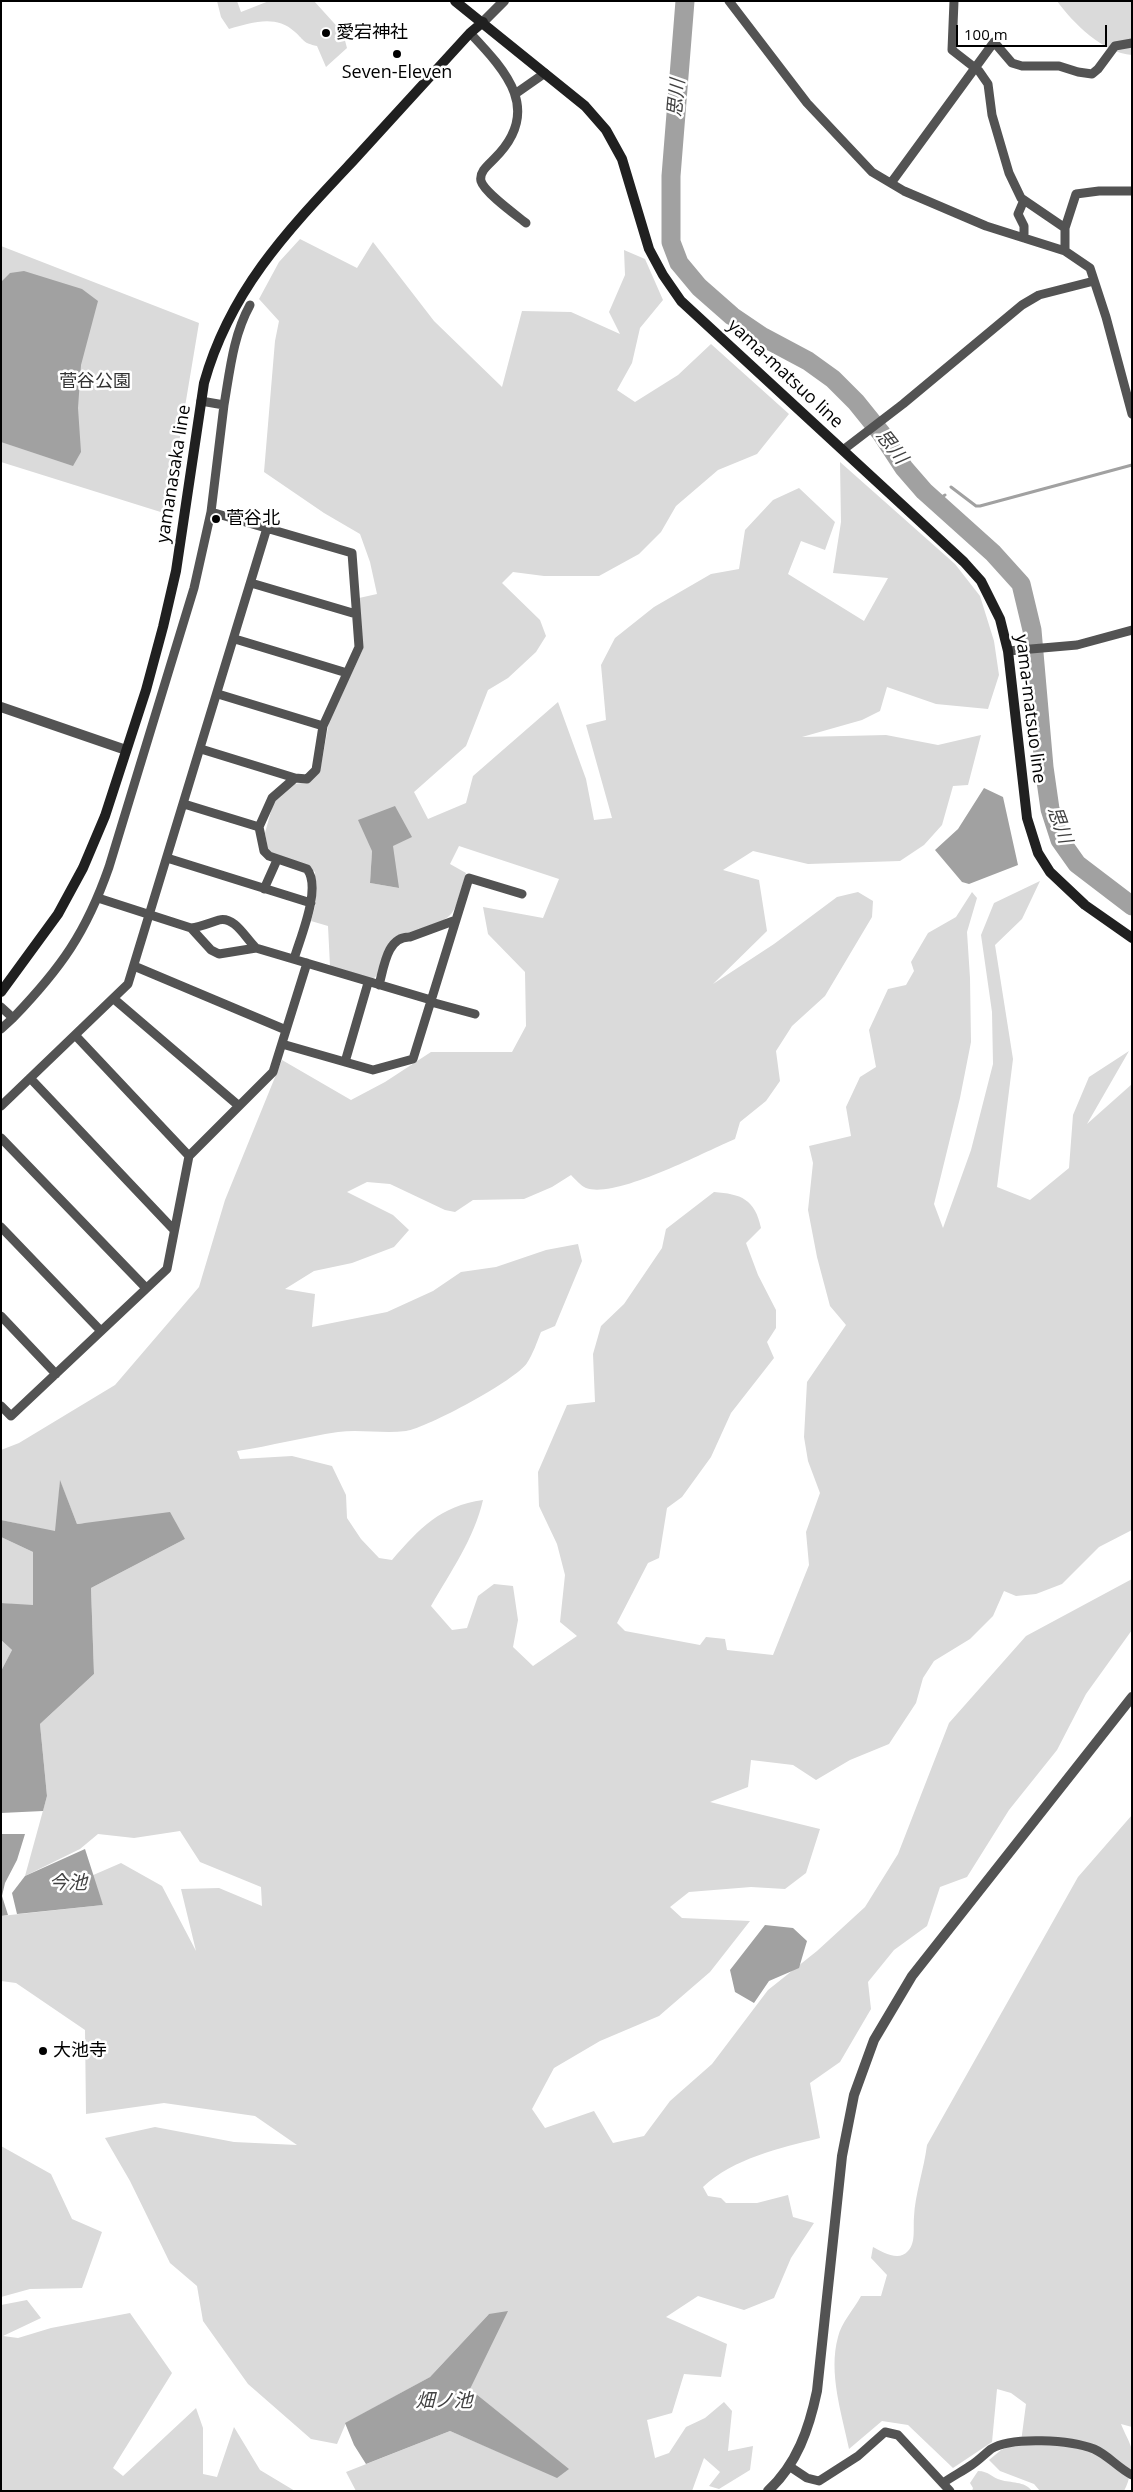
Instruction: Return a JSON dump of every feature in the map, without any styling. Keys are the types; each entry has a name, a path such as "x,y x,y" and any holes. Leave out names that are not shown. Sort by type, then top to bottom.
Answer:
{"main road":[{"name":"yama-matsuo line","path":"455,1 585,106 606,130 622,160 649,249 663,275 682,301 964,562 981,581 1000,619 1008,651 1027,818 1038,853 1050,872 1085,905 1132,938"},
{"name":"yamanasaka line","path":"1,992 50,927 83,868 105,816 146,690 172,590 201,401 212,357 227,320 256,271 301,217 470,33 483,22"}],"street":[{"path":"483,22 504,1"},
{"path":"729,1 807,103 872,172 904,192 977,222 1065,251 1090,268 1132,414"},
{"path":"954,1 952,50 974,68 988,84 992,115 1009,173 1024,200 1065,228"},
{"path":"470,33 494,59 516,94 519,110 516,126 499,154 483,171 481,181 486,189 526,223"},
{"path":"891,183 994,42 1012,63 1022,66 1059,66 1092,74 1115,46 1132,43"},
{"path":"516,94 545,73"},
{"path":"1065,251 1065,228 1076,194 1099,190 1132,191"},
{"path":"1024,200 1018,214 1024,226 1024,238"},
{"path":"843,450 1022,305 1038,295 1094,280"},
{"path":"1,1029 60,966 82,932 98,898 194,588 211,512 224,405 233,351 242,321 250,305"},
{"path":"201,401 224,405"},
{"path":"201,749 295,778 307,779 316,770 323,726 359,647 352,553 211,512"},
{"path":"1,1106 128,984 235,639 267,528"},
{"path":"251,583 356,614"},
{"path":"1008,651 1077,644 1132,630"},
{"path":"235,639 348,673"},
{"path":"218,694 323,726"},
{"path":"1,707 126,750"},
{"path":"294,959 311,903 311,874 307,869 277,860 264,851 259,826 272,798 295,778"},
{"path":"184,804 259,826"},
{"path":"167,858 311,903"},
{"path":"264,889 277,860"},
{"path":"282,1044 373,1070 413,1059 469,878 522,894"},
{"path":"98,898 191,928 211,950 219,954 256,948 475,1014"},
{"path":"191,928 218,920 228,920 235,924 256,948"},
{"path":"378,985 391,946 402,937 410,937 456,920"},
{"path":"1,1406 11,1416 167,1269 190,1156 272,1072 307,963"},
{"path":"134,966 286,1030"},
{"path":"345,1062 368,983"},
{"path":"114,999 239,1106"},
{"path":"1,1007 13,1018"},
{"path":"75,1035 190,1156"},
{"path":"30,1078 174,1230"},
{"path":"1,1138 146,1288"},
{"path":"1,1227 101,1331"},
{"path":"1,1316 56,1374"},
{"path":"768,2491 789,2466 808,2428 817,2392 842,2156 855,2091 874,2040 912,1976 1132,1697"},
{"path":"789,2466 807,2478 819,2480 858,2456 885,2432 898,2435 950,2491"},
{"path":"943,2483 974,2464 992,2448 1021,2441 1066,2443 1093,2449 1108,2457 1119,2469 1132,2475"}],"green space":[{"path":"217,1 237,1 241,12 269,1 314,1 343,33 347,48 326,67 317,46 307,43 287,26 279,23 263,22 229,29 221,17"},
{"path":"1057,1 1132,1 1132,55 1110,49 1090,36"},
{"path":"300,239 357,268 373,242 434,321 502,387 522,311 571,312 620,334 609,312 625,275 624,250 645,259 663,300 640,328 632,363 617,390 635,402 678,375 711,344 789,414 757,454 718,470 676,506 661,532 639,554 599,576 544,576 513,572 502,583 540,620 546,636 536,652 508,678 488,690 466,746 414,792 428,819 466,803 473,776 558,702 586,779 594,820 612,818 586,725 606,720 601,665 615,638 654,607 711,574 739,569 745,530 773,500 799,488 835,522 825,550 801,541 788,574 864,621 888,578 833,573 841,522 840,462 955,564 980,596 994,641 999,675 988,709 936,704 887,687 880,711 862,720 802,737 886,735 938,745 981,735 968,785 953,786 942,825 924,845 900,861 808,864 753,851 723,870 759,880 767,931 713,984 774,944 837,897 858,892 873,901 872,917 825,996 792,1026 776,1051 780,1081 766,1101 740,1122 735,1139 682,1163 618,1187 600,1190 586,1188 571,1175 552,1187 524,1199 473,1200 455,1212 445,1210 390,1184 367,1182 347,1192 393,1215 409,1230 394,1247 352,1263 314,1271 285,1289 315,1294 312,1327 387,1312 433,1291 461,1272 496,1267 546,1250 578,1244 582,1261 555,1326 541,1332 533,1352 520,1371 451,1413 417,1428 397,1432 346,1431 325,1434 237,1451 240,1459 292,1456 332,1466 346,1495 347,1518 361,1539 379,1558 392,1560 412,1538 443,1513 455,1507 483,1500 468,1541 431,1606 452,1630 467,1628 478,1596 494,1584 513,1586 518,1620 513,1647 533,1666 577,1636 560,1622 565,1575 557,1544 539,1506 538,1472 567,1405 595,1402 593,1354 601,1326 624,1304 662,1248 666,1229 714,1192 732,1194 751,1204 761,1228 746,1243 758,1275 776,1310 776,1328 767,1342 774,1358 731,1413 711,1457 682,1497 667,1508 659,1558 648,1563 617,1623 625,1631 700,1645 706,1637 725,1639 727,1650 773,1655 809,1565 806,1532 820,1493 808,1461 804,1437 807,1382 846,1325 830,1306 817,1257 808,1210 813,1163 809,1146 851,1136 846,1107 860,1077 876,1067 869,1030 888,989 906,985 914,971 911,962 928,933 956,917 972,892 977,898 967,932 971,1042 960,1098 934,1204 943,1228 971,1150 993,1064 992,1012 981,935 994,903 1040,881 1022,919 995,945 1013,1059 997,1187 1030,1200 1069,1168 1073,1115 1089,1077 1129,1051 1087,1124 1132,1084 1132,1530 1099,1547 1062,1584 1036,1594 1016,1596 1004,1591 993,1616 970,1639 934,1661 923,1678 916,1703 889,1744 850,1760 816,1780 793,1765 751,1760 748,1787 710,1802 820,1829 806,1873 785,1889 751,1887 689,1892 670,1907 682,1918 750,1921 710,1972 659,2016 600,2041 554,2068 532,2109 545,2128 594,2111 613,2143 644,2136 670,2101 712,2064 768,1990 817,1951 865,1907 898,1854 949,1723 1026,1636 1132,1579 1132,1630 1086,1694 1057,1750 1009,1810 967,1877 940,1887 927,1926 894,1950 868,1982 871,2009 840,2062 810,2083 820,2138 774,2150 743,2161 715,2177 703,2187 708,2196 721,2198 726,2203 757,2203 788,2195 793,2217 814,2223 791,2258 774,2298 744,2310 698,2296 666,2317 727,2344 721,2377 684,2374 672,2413 647,2420 655,2458 669,2453 686,2427 705,2418 724,2402 732,2411 728,2451 753,2446 750,2470 719,2489 709,2486 720,2472 704,2458 692,2491 356,2491 346,2472 450,2431 557,2477 568,2469 470,2389 489,2314 430,2377 346,2423 337,2444 311,2439 248,2384 203,2321 197,2286 170,2263 130,2181 105,2138 155,2127 234,2142 297,2145 255,2116 164,2103 86,2114 85,2030 16,1983 1,1981 1,1916 103,1905 91,1876 121,1863 162,1886 196,1951 181,1889 219,1888 262,1906 261,1887 200,1862 180,1831 134,1838 98,1834 80,1849 25,1876 47,1796 40,1724 94,1674 91,1588 185,1539 82,1523 77,1524 60,1481 56,1532 1,1520 1,1450 19,1443 115,1385 199,1287 225,1200 282,1060 351,1100 385,1082 431,1052 512,1052 526,1026 525,972 488,934 483,907 543,918 559,879 459,846 450,864 466,873 455,909 437,924 410,934 408,932 398,935 392,940 385,952 382,967 373,979 330,966 328,926 311,921 316,903 315,872 306,865 273,854 268,849 265,833 274,800 293,784 310,782 320,771 329,722 363,649 359,598 377,594 370,562 360,534 324,513 264,472 275,341 279,321 259,299 279,262","holes":["372,851 399,888 370,883"]},
{"name":"菅谷公園","path":"1,246 199,323 167,514 1,462"},
{"path":"1,1537 33,1552 33,1606 1,1603"},
{"path":"1,1640 12,1650 1,1671"},
{"path":"1132,1815 1132,2427 1121,2424 1131,2447 1132,2455 1131,2471 1126,2487 1124,2491 1040,2491 1034,2484 1000,2471 989,2460 1001,2450 1021,2442 1026,2404 1011,2393 997,2389 992,2442 953,2468 908,2425 882,2421 849,2449 835,2379 835,2351 842,2327 861,2296 881,2296 887,2275 871,2258 873,2247 895,2256 904,2254 911,2248 916,2199 927,2145 1078,1877"},
{"path":"1,2146 51,2174 72,2219 102,2232 82,2288 30,2289 1,2297"},
{"path":"27,2300 41,2318 3,2336 18,2338 51,2328 130,2313 172,2373 113,2468 123,2476 196,2408 203,2428 203,2474 217,2477 234,2427 260,2470 295,2491 1,2491 1,2305"},
{"path":"978,2471 985,2472 1001,2480 1025,2485 1032,2491 972,2491 973,2488 970,2483"}],"water":[{"path":"24,271 82,289 98,301 81,365 78,408 81,452 73,466 1,442 1,282 10,273"},
{"path":"984,788 1003,797 1018,865 969,884 962,882 935,850 958,829"},
{"path":"395,806 412,837 393,846 399,888 370,883 372,851 358,820"},
{"path":"60,1480 77,1524 170,1512 185,1539 91,1588 94,1674 40,1724 47,1796 43,1811 1,1813 1,1671 12,1650 1,1640 1,1603 33,1605 33,1552 1,1537 1,1520 55,1531"},
{"path":"1,1834 25,1834 17,1860 5,1883 2,1896 8,1915 1,1916"},
{"name":"今池","path":"85,1849 103,1905 17,1914 12,1893 25,1876"},
{"path":"765,1925 793,1928 807,1941 799,1968 769,1981 754,2003 735,1992 730,1970"},
{"name":"畑ノ池","path":"508,2311 470,2389 569,2469 557,2478 450,2431 366,2464 354,2445 345,2423 430,2377 489,2314"}],"waterway":[{"name":"思川","path":"685,1 671,176 671,242 679,263 699,287 732,316 763,337 808,361 833,379 856,402 881,433 904,468 924,491 993,553 1021,584 1032,630 1044,767 1050,809 1060,840 1077,864 1132,906"},
{"path":"951,487 976,506 980,506 1132,465"},
{"path":"935,501 945,495"}],"place":[{"name":"愛宕神社","path":"326,33"},
{"name":"Seven-Eleven","path":"397,54"},
{"name":"菅谷北","path":"216,519"},
{"name":"大池寺","path":"43,2051"}]}
